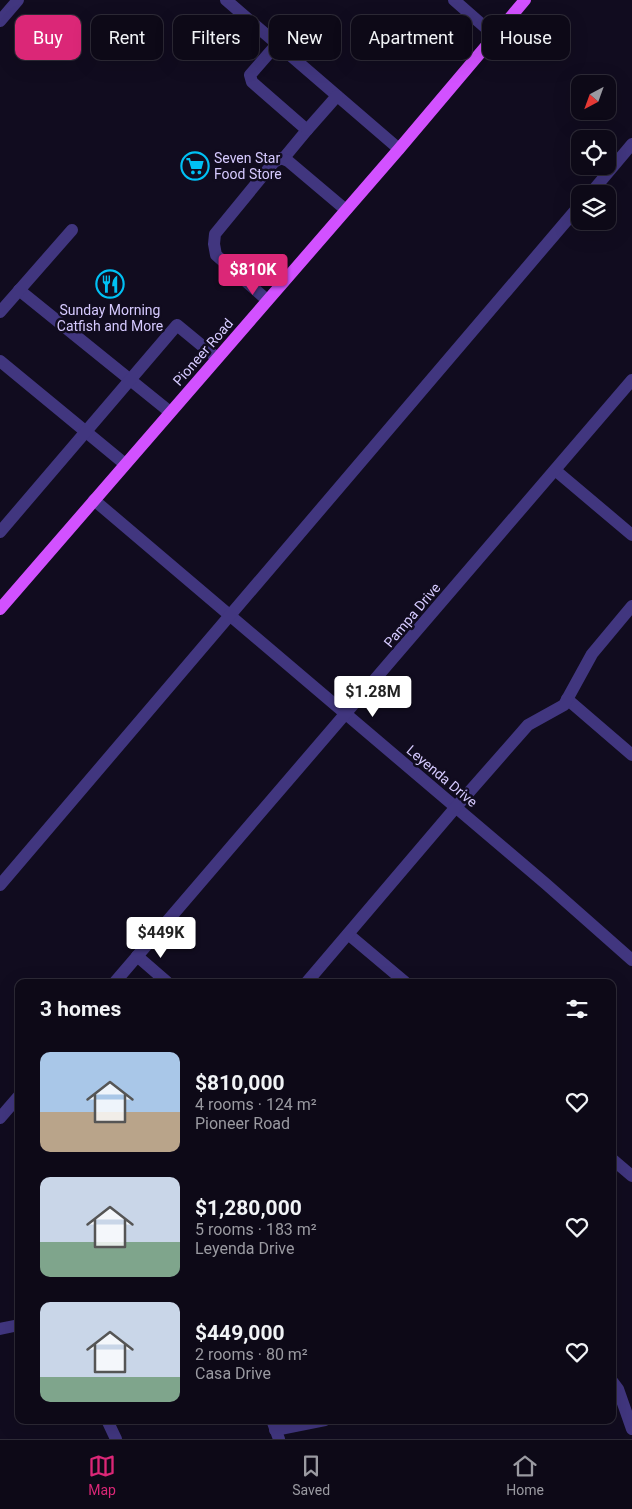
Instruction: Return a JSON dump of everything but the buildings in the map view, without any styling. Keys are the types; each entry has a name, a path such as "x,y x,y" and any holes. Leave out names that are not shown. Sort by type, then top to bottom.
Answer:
{"main road":[{"name":"Pioneer Road","path":"512,15 523,1"},
{"name":"Pioneer Road","path":"0,609 482,51"}],"street":[{"path":"0,21 18,0"},
{"path":"226,0 269,37"},
{"path":"454,0 482,25"},
{"path":"269,53 250,75 252,82 307,130"},
{"path":"295,60 398,149"},
{"path":"283,159 337,96"},
{"path":"598,185 632,144"},
{"path":"267,300 216,255 214,244 215,234 274,162 281,158 288,161 346,210"},
{"path":"0,885 571,216"},
{"path":"0,312 72,230"},
{"path":"19,290 170,412"},
{"path":"0,532 177,325 217,358"},
{"path":"0,361 125,464"},
{"name":"Pampa Drive","path":"118,979 632,380"},
{"path":"556,470 632,535"},
{"name":"Leyenda Drive","path":"94,500 456,807 632,960"},
{"path":"310,979 528,725 564,705 592,654 632,606"},
{"path":"567,699 632,755"},
{"path":"348,934 401,979"},
{"path":"138,956 164,979"},
{"path":"0,1118 15,1101"},
{"path":"616,1162 632,1176"},
{"path":"0,1329 15,1326"},
{"path":"616,1386 632,1429"},
{"path":"109,1424 116,1439"},
{"path":"276,1430 305,1424"}],"place":[{"name":"Seven Star Food Store","path":"195,166"},
{"name":"Sunday Morning Catfish and More","path":"110,284"}]}
